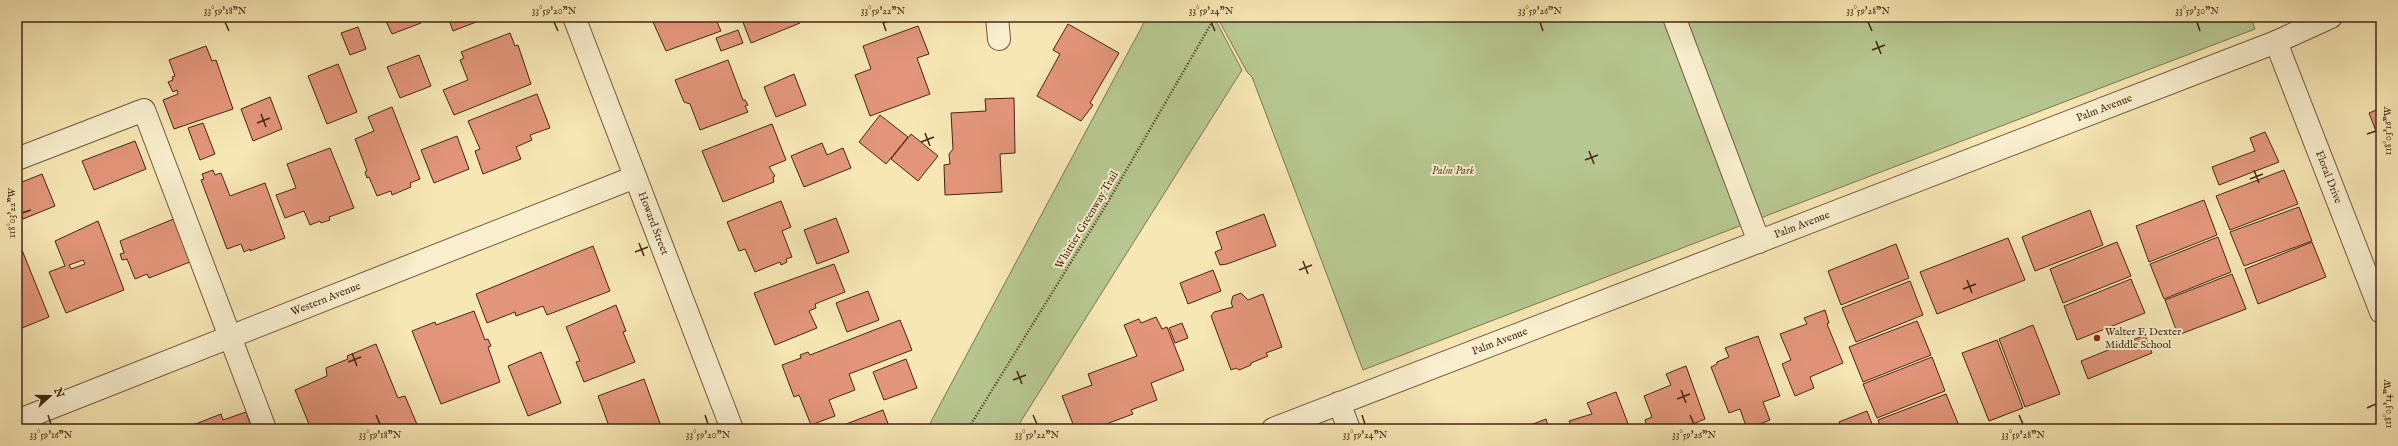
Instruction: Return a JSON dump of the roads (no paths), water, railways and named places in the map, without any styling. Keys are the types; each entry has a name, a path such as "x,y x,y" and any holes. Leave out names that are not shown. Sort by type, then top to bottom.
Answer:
{"street":[{"name":"Howard Street","path":"574,17 732,429"},
{"path":"997,17 999,39"},
{"path":"1674,17 1758,242"},
{"name":"Palm Avenue","path":"1273,429 2276,42 2330,17"},
{"name":"Floral Drive","path":"2276,42 2375,277 2381,312"},
{"path":"17,158 144,110 266,429"},
{"name":"Western Avenue","path":"17,421 636,177"},
{"path":"1339,403 1349,429"}],"place":[{"name":"Walter F. Dexter Middle School","path":"2097,338"}],"park label":[{"name":"Palm Park","path":"1453,171"}]}
